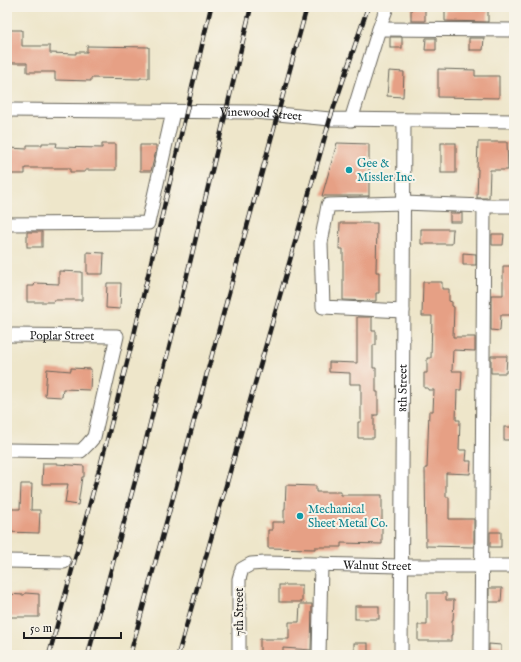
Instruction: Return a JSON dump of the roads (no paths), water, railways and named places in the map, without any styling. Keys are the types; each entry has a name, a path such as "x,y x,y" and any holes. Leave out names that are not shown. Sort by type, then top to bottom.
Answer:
{"street":[{"path":"351,120 387,7"},
{"path":"379,29 514,30"},
{"name":"Vinewood Street","path":"7,110 253,112 351,120 514,121"},
{"path":"7,224 148,223 173,112"},
{"name":"8th Street","path":"401,655 404,120"},
{"path":"403,311 323,308 321,243 328,205 403,203 514,206"},
{"path":"481,655 484,206"},
{"name":"Poplar Street","path":"7,335 117,336 94,437 88,444 80,451 7,450"},
{"path":"7,561 64,562"},
{"name":"Walnut Street","path":"242,569 250,564 514,566"},
{"path":"319,655 321,564"},
{"name":"7th Street","path":"239,655 239,579 242,569"}],"railway":[{"path":"49,655 133,339 211,7"},
{"path":"88,655 143,452 251,7"},
{"path":"130,655 307,7"},
{"path":"178,655 330,119 368,7"}],"place":[{"name":"Gee & Missler Inc.","path":"349,170"},
{"name":"Mechanical Sheet Metal Co.","path":"300,516"}]}
